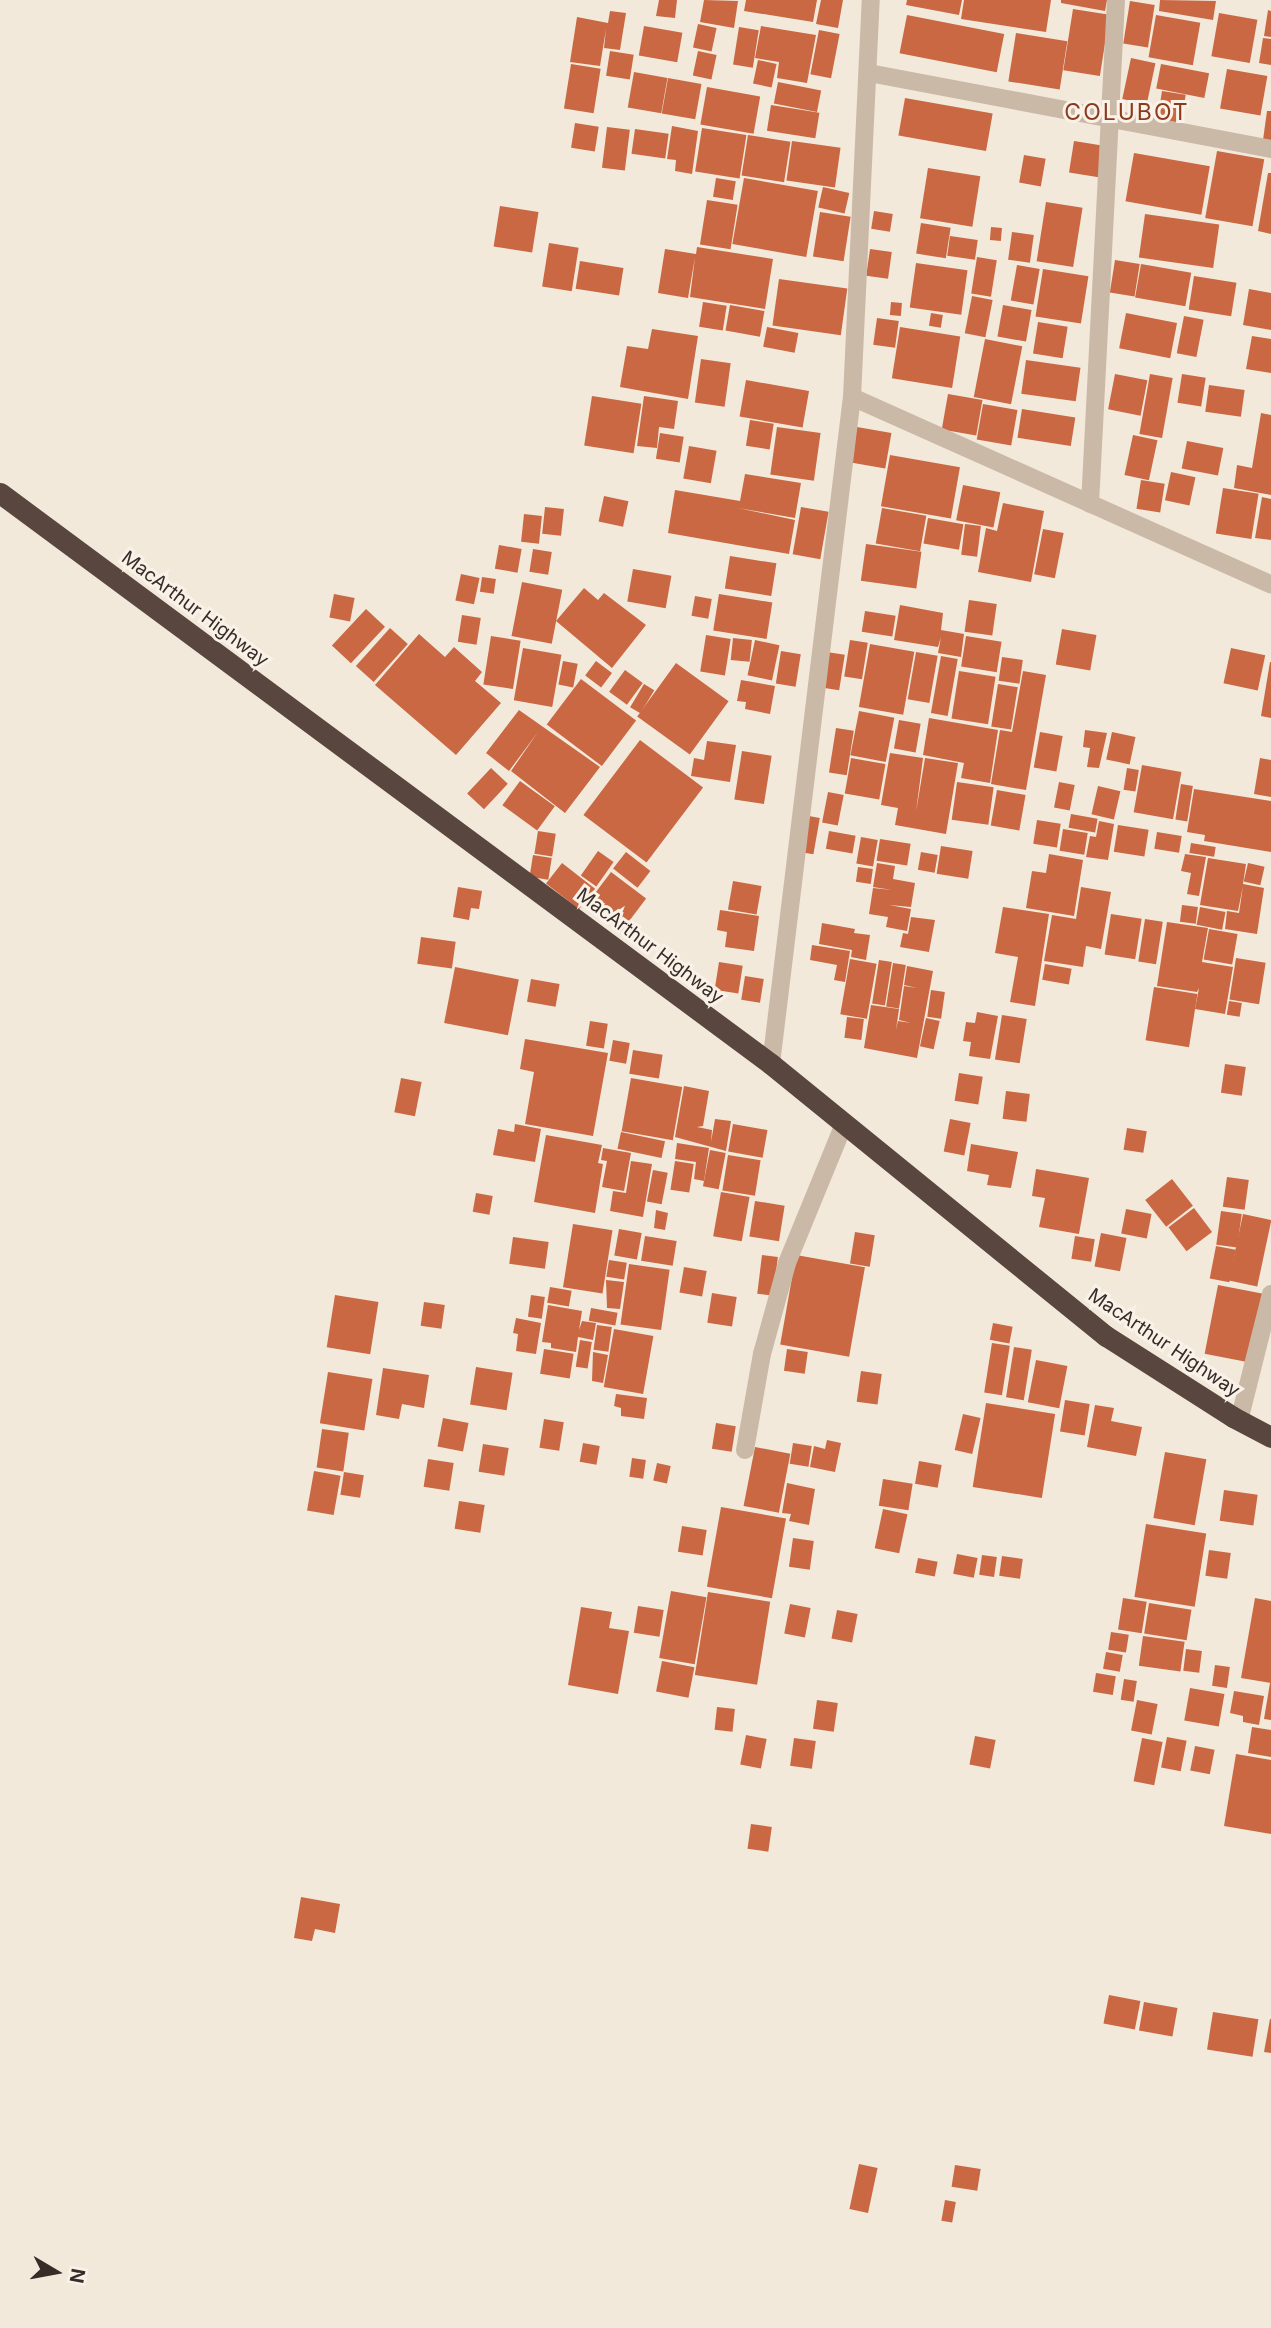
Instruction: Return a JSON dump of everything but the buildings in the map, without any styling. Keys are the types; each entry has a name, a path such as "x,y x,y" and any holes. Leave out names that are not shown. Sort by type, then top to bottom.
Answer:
{"highway":[{"name":"MacArthur Highway","path":"0,493 771,1064 1106,1336 1240,1421 1271,1437"}],"street":[{"path":"771,1064 852,397 871,0"},
{"path":"1090,503 1112,120 1116,0"},
{"path":"869,73 1271,149"},
{"path":"852,397 1271,584"},
{"path":"745,1450 762,1354 787,1262 844,1124"},
{"path":"1240,1421 1271,1294"}],"district":[{"name":"COLUBOT","path":"1127,112"}]}
